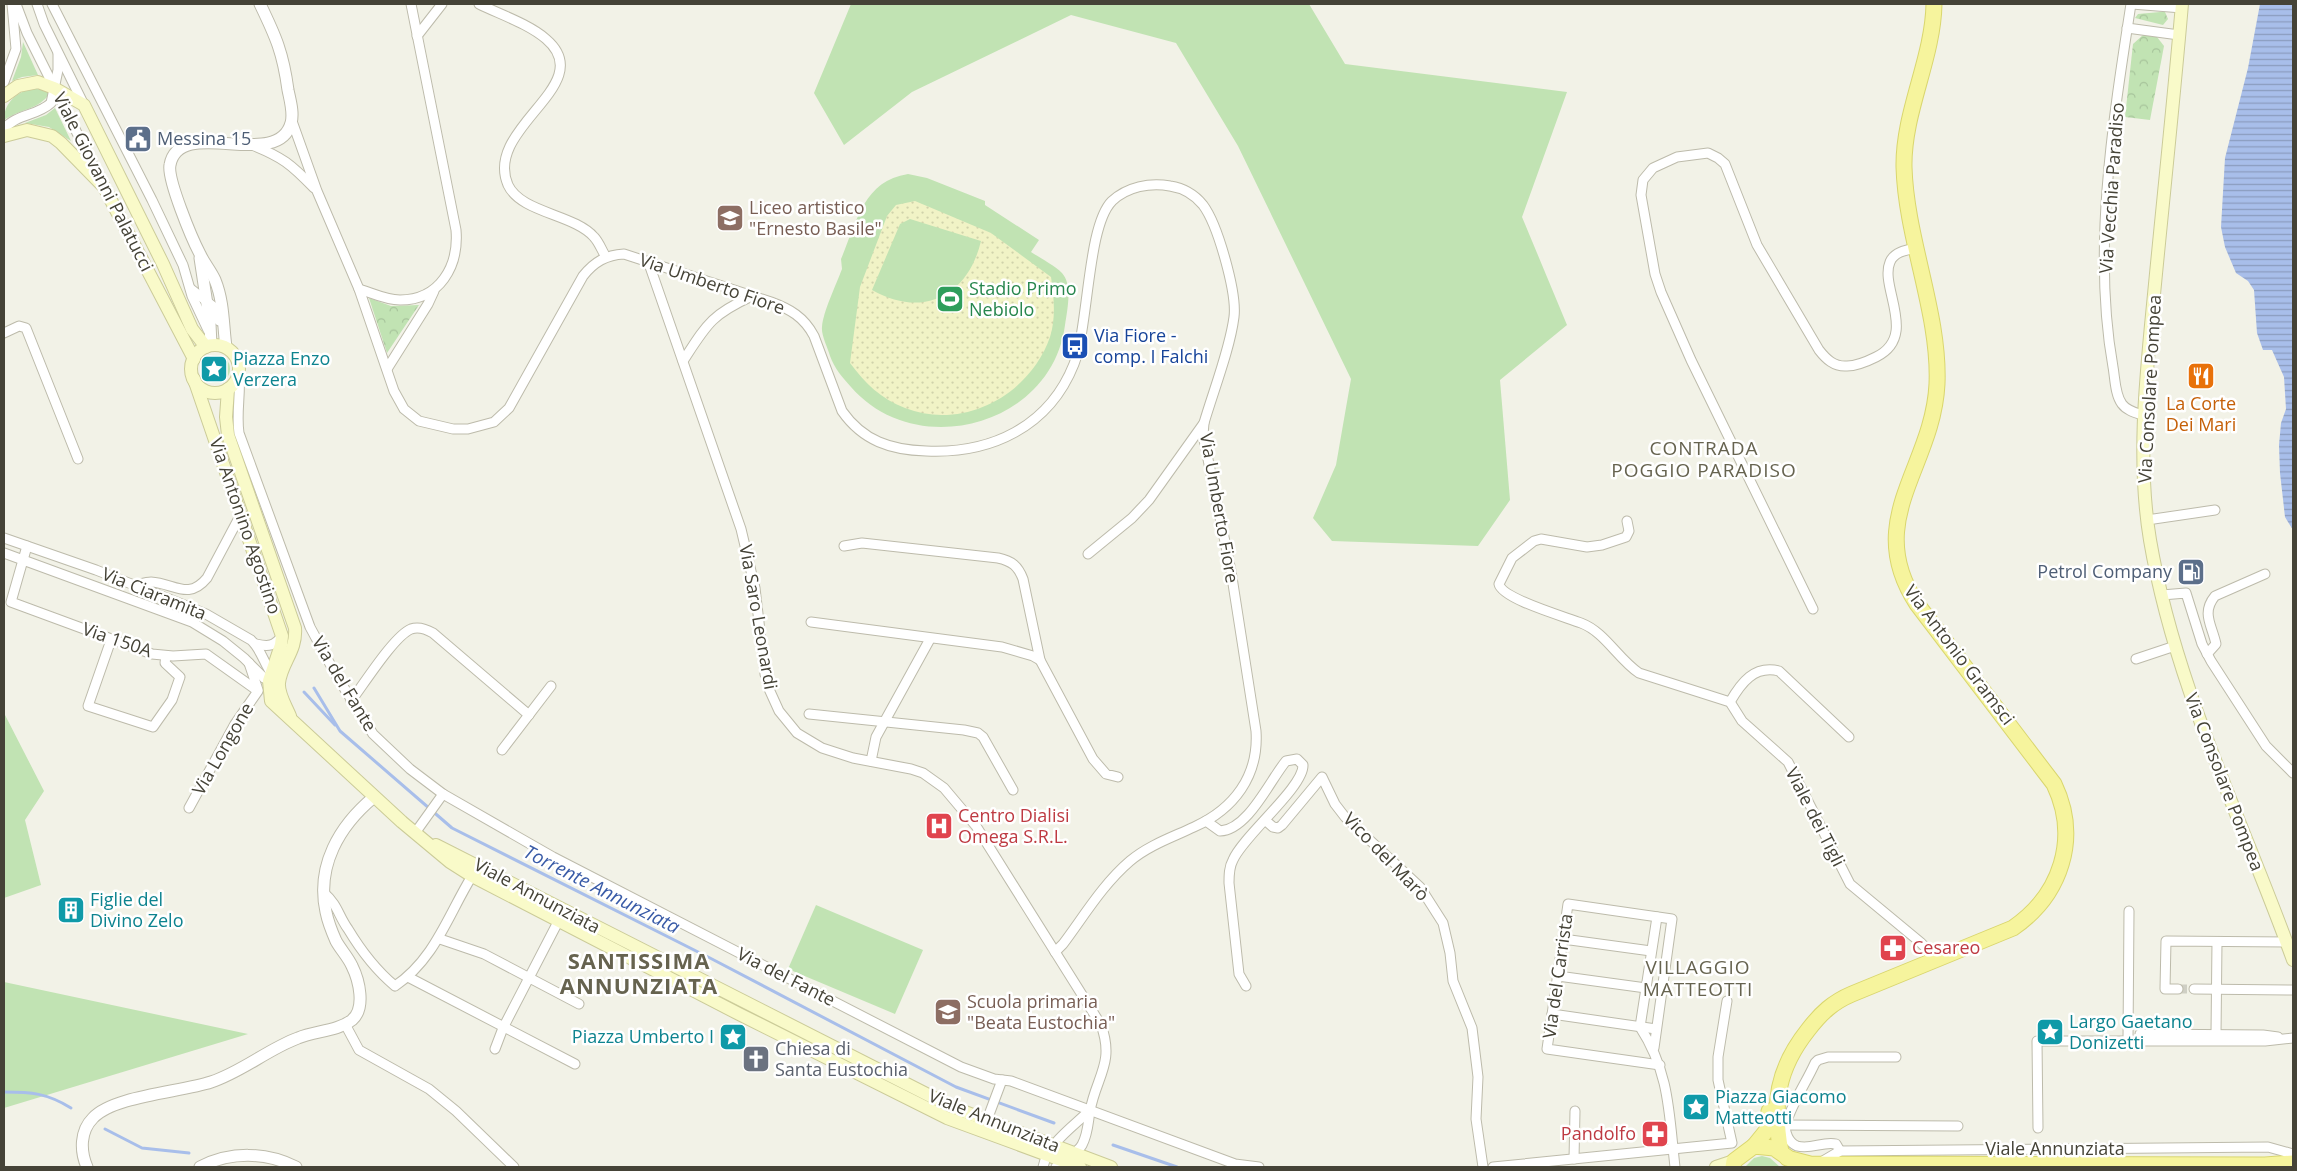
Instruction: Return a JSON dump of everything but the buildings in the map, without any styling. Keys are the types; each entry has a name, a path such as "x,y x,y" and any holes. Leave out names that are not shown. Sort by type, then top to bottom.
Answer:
{"main road":[{"name":"Via Antonio Gramsci","path":"1787,1159 1778,1094 1784,1070 1796,1046 1826,1009 1837,1001 1893,979 1903,972 2004,933 2031,914 2046,896 2058,876 2065,852 2066,830 2059,795 2047,772 1917,604 1899,570 1895,540 1898,520 1931,424 1937,387 1937,360 1934,336 1906,188 1904,156 1908,130 1932,26 1934,4"},
{"name":"Via Consolare Pompea","path":"2182,6 2151,321 2145,416 2144,481 2147,520 2162,595 2192,701 2293,960"},
{"path":"4,96 18,86 30,82 45,83 84,105"},
{"name":"Viale Giovanni Palatucci","path":"84,105 163,264 192,329 209,342"},
{"path":"4,136 27,130 52,136 104,187"},
{"name":"Viale Giovanni Palatucci","path":"104,187 194,359"},
{"path":"209,342 226,347 236,356 239,374 228,388 213,392 199,386 194,380 192,373 194,359 209,342"},
{"name":"Via Antonino Agostino","path":"194,380 282,636 273,679"},
{"name":"Via Antonino Agostino","path":"228,388 226,417 228,435 295,628 295,642 273,679"},
{"path":"271,701 273,679"},
{"path":"273,679 290,718"},
{"name":"Viale Annunziata","path":"271,701 374,797 421,832 561,916"},
{"name":"Viale Annunziata","path":"421,832 450,862 472,876 561,916 949,1112 1048,1156 1073,1153 1111,1167"},
{"name":"Via Antonio Gramsci","path":"1734,1164 1754,1146 1767,1130 1771,1087 1776,1067 1790,1040 1807,1019 1820,1005 1841,991 1889,972 1903,972"},
{"name":"Viale Annunziata","path":"949,1112 988,1117 1059,1164 1080,1167"},
{"name":"Viale Annunziata","path":"1754,1146 1774,1148 1787,1159 1819,1163 1968,1166 2047,1157 2293,1163"},
{"path":"1716,1167 1734,1164"}],"street":[{"path":"4,82 16,49 12,4"},
{"name":"Viale Giovanni Palatucci","path":"16,4 27,33 104,187"},
{"name":"Viale Giovanni Palatucci","path":"37,4 84,105"},
{"path":"52,4 183,265 209,342"},
{"path":"260,4 282,51 292,121 317,191 359,289 398,400 411,416 419,421 461,429 477,428 494,422 509,408 583,276 596,263 606,257 595,237 585,230 526,202 512,191 508,184 505,176 506,159 514,137 519,128 552,92 559,75 560,66 554,48 541,35 479,4"},
{"path":"387,369 428,304 434,291 449,273 456,255 457,242 411,4"},
{"path":"417,36 442,4"},
{"path":"2131,4 2182,6"},
{"name":"Via Vecchia Paradiso","path":"2131,4 2119,81 2107,211 2106,287 2110,354 2118,397 2128,410 2145,416"},
{"path":"2127,28 2179,35"},
{"path":"4,129 16,118 45,108 53,98 58,70 58,51"},
{"path":"226,347 224,320 218,291 210,271 200,254 171,180 170,169 172,159 182,147 193,143 262,144 276,140 286,132 292,121"},
{"path":"249,144 278,156 295,168 317,191"},
{"path":"1814,609 1691,360 1661,292 1655,274 1641,195 1643,180 1653,168 1677,156 1708,153 1725,164 1757,245 1819,350 1825,358 1840,366 1853,365 1880,355 1890,343 1896,323 1888,275 1890,262 1898,253 1916,248"},
{"name":"Via Umberto Fiore","path":"606,257 624,254 648,261 752,296 794,313 809,326 842,411 849,421 868,437 888,446 916,451 956,451 984,446 1008,437 1030,422 1052,400 1067,379 1074,364 1082,336 1099,226 1111,202 1120,194 1142,186 1165,185 1176,187 1197,198 1209,215 1234,298 1231,330 1204,423 1205,448 1231,571 1257,742 1254,764 1244,786 1230,803 1206,821 1147,849 1131,860 1110,882 1055,952"},
{"path":"200,254 209,342"},
{"name":"Via Saro Leonardi","path":"648,261 741,528 755,588 765,674 773,701 787,722 808,741 836,754 899,765 923,774 944,788 976,826 1096,1015 1104,1034 1106,1059 1090,1110 1090,1125 1081,1146 1059,1164"},
{"path":"191,288 217,311 224,333"},
{"path":"359,289 400,300 423,296 434,291"},
{"path":"684,361 712,320 726,308 752,296"},
{"path":"4,333 20,326 26,328 78,459"},
{"name":"Via del Fante","path":"239,374 240,386 237,417 240,432 300,606 316,639 372,734 441,797 552,857 961,1067 1001,1083 1011,1081 1235,1164 1259,1167"},
{"path":"1088,554 1132,518 1149,500 1204,423"},
{"path":"2147,520 2215,510"},
{"path":"133,585 152,582 188,590 202,584 241,514"},
{"path":"1627,521 1629,531 1626,537 1602,545 1587,547 1541,539 1534,540 1512,558 1499,587 1504,592 1532,605 1590,626 1627,665 1639,673 1730,702 1747,677 1764,670 1779,671 1849,737"},
{"name":"Via Ciaramita","path":"4,538 206,614 241,633 256,644 273,679"},
{"path":"844,546 862,543 998,558 1012,562 1020,570 1023,579 1040,660 1093,759 1106,774 1118,777"},
{"path":"24,560 28,546"},
{"name":"Via Ciaramita","path":"4,553 192,622 223,641 248,662 273,679"},
{"name":"Via 150A","path":"24,560 11,602 152,654 166,656 206,654 271,701"},
{"path":"2207,654 2216,644 2206,612 2214,596 2265,574"},
{"path":"2162,595 2186,593 2190,611 2207,654 2266,746 2293,773"},
{"path":"289,610 316,639"},
{"path":"811,622 1002,648 1040,660"},
{"path":"351,701 400,637 411,629 423,628 433,632 529,715"},
{"path":"256,644 273,645 282,636"},
{"path":"871,760 876,737 930,639"},
{"path":"111,640 88,706 153,727 172,700 180,677 165,663 166,656"},
{"path":"2136,659 2175,646"},
{"path":"248,662 258,691"},
{"path":"502,750 551,686"},
{"name":"Via Longone","path":"189,808 235,724 258,691"},
{"name":"Viale dei Tigli","path":"1730,702 1742,721 1776,749 1794,771 1841,870 1850,884 1920,942 1937,959"},
{"path":"809,714 885,721 978,733 988,742 1013,790"},
{"path":"1206,821 1220,831 1231,828 1262,798 1286,761 1301,760 1304,770 1301,775 1265,820 1241,846 1230,870 1229,883 1239,974 1246,986"},
{"name":"Vico del Marò","path":"1265,820 1273,827 1278,828 1282,825 1322,777 1335,804 1345,817 1420,887 1440,916 1445,930 1453,981 1472,1028 1478,1076 1476,1119 1483,1167"},
{"path":"87,1167 83,1151 83,1136 88,1123 98,1113 124,1102 213,1082 292,1040 345,1024 352,1020 358,1010 358,985 352,966 332,933 326,912 324,894 325,872 336,839 351,818 374,797"},
{"path":"421,832 441,797"},
{"path":"324,894 335,903 346,927 383,976 395,986 408,978 440,939 457,902 472,876"},
{"name":"Via del Carrista","path":"1656,916 1568,904 1547,1049 1660,1065"},
{"path":"2128,1041 2129,911"},
{"path":"495,1049 503,1028 561,916"},
{"path":"1654,1048 1672,919 1656,916 1640,1027 1654,1048 1665,1084 1675,1167"},
{"path":"440,939 484,954 579,1004"},
{"path":"1563,939 1652,952"},
{"path":"2178,989 2165,989 2166,941 2287,942"},
{"path":"2216,1034 2217,942"},
{"path":"1558,976 1646,988"},
{"path":"408,978 575,1064"},
{"path":"2194,989 2293,990"},
{"path":"1493,1167 1732,1143 1718,1080 1718,1057 1726,1001"},
{"path":"1552,1014 1656,1029"},
{"path":"345,1024 359,1050 429,1089 456,1111 514,1167"},
{"path":"2140,1034 2263,1035 2291,1039"},
{"path":"2038,1128 2038,1041 2265,1042 2291,1039"},
{"path":"1781,1125 1818,1060 1828,1057 1896,1057"},
{"path":"988,1117 1001,1083"},
{"path":"1048,1156 1090,1110"},
{"path":"1574,1159 1575,1111"},
{"path":"1781,1125 1958,1126"},
{"path":"1781,1125 1794,1144 1813,1148 1831,1143 1836,1144 1840,1151"},
{"name":"Viale Annunziata","path":"1819,1163 1840,1151 2047,1157 2268,1147 2293,1154"},
{"path":"200,1167 224,1157 247,1155 272,1158 296,1167"}],"green space":[{"path":"851,4 1309,4 1345,64 1567,92 1522,217 1567,325 1500,380 1510,500 1478,546 1332,541 1313,518 1336,465 1351,379 1238,146 1176,43 1071,15 912,92 844,145 814,93"},
{"path":"2165,12 2168,19 2163,25 2135,18 2138,14"},
{"path":"2143,35 2157,37 2164,46 2150,120 2125,117 2133,44"},
{"path":"23,42 38,75 22,77 12,81 21,57"},
{"path":"32,88 47,91 49,94 40,103 4,120 6,109 12,100"},
{"path":"55,108 71,141 49,127 25,123 46,115"},
{"name":"Stadio Primo Nebiolo","path":"908,174 927,178 985,201 985,205 1039,240 1031,252 1059,270 1067,284 1068,298 1065,325 1055,360 1035,388 1009,409 978,422 944,427 910,423 878,410 851,387 836,369 824,338 822,330 827,306 842,269 841,259 857,218 871,194 881,185 893,178"},
{"path":"369,298 391,306 419,305 387,353"},
{"path":"216,355 226,359 230,369 226,379 216,383 206,379 202,369 206,359"},
{"path":"4,713 44,791 25,820 41,885 4,898"},
{"path":"816,905 923,950 895,1014 788,969"},
{"path":"4,982 248,1034 4,1108"},
{"path":"1762,1156 1770,1158 1780,1167 1745,1167 1754,1158"}],"sand":[{"path":"915,201 991,233 1051,277 1054,315 1050,337 1040,358 1027,376 1011,391 992,403 971,411 949,415 927,414 905,408 888,400 874,390 850,363 860,287 887,216 896,205","holes":["910,219 981,241 975,260 966,276 941,297 925,302 909,302 891,298 872,290 900,224"]}],"water":[{"path":"2260,4 2293,4 2293,530 2285,517 2280,473 2279,445 2281,423 2286,409 2284,377 2272,350 2263,350 2257,333 2254,290 2248,281 2236,273 2225,247 2221,227 2225,158 2248,68"}],"waterway":[{"name":"Torrente Annunziata","path":"314,688 340,731 452,828 710,958 956,1087 1054,1123"},
{"path":"304,692 335,725"},
{"path":"4,1092 39,1094 71,1108"},
{"path":"105,1129 142,1148 189,1153"},
{"name":"Torrente Annunziata","path":"1113,1145 1177,1167"}],"tunnel":[{"path":"2178,989 2194,989"}],"place":[{"name":"Messina 15","path":"138,139"},
{"name":"Liceo artistico \"Ernesto Basile\"","path":"730,218"},
{"name":"Stadio Primo Nebiolo","path":"950,299"},
{"name":"Via Fiore - comp. I Falchi","path":"1075,346"},
{"name":"Piazza Enzo Verzera","path":"214,369"},
{"name":"La Corte Dei Mari","path":"2201,376"},
{"name":"Petrol Company","path":"2191,572"},
{"name":"Centro Dialisi Omega S.R.L.","path":"939,826"},
{"name":"Figlie del Divino Zelo","path":"71,910"},
{"name":"Cesareo","path":"1893,948"},
{"name":"Scuola primaria \"Beata Eustochia\"","path":"948,1012"},
{"name":"Largo Gaetano Donizetti","path":"2050,1032"},
{"name":"Piazza Umberto I","path":"733,1037"},
{"name":"Chiesa di Santa Eustochia","path":"756,1059"},
{"name":"Piazza Giacomo Matteotti","path":"1696,1107"},
{"name":"Pandolfo","path":"1655,1134"}],"district":[{"name":"CONTRADA POGGIO PARADISO","path":"1704,459"},
{"name":"SANTISSIMA ANNUNZIATA","path":"639,974"},
{"name":"VILLAGGIO MATTEOTTI","path":"1698,978"}]}
